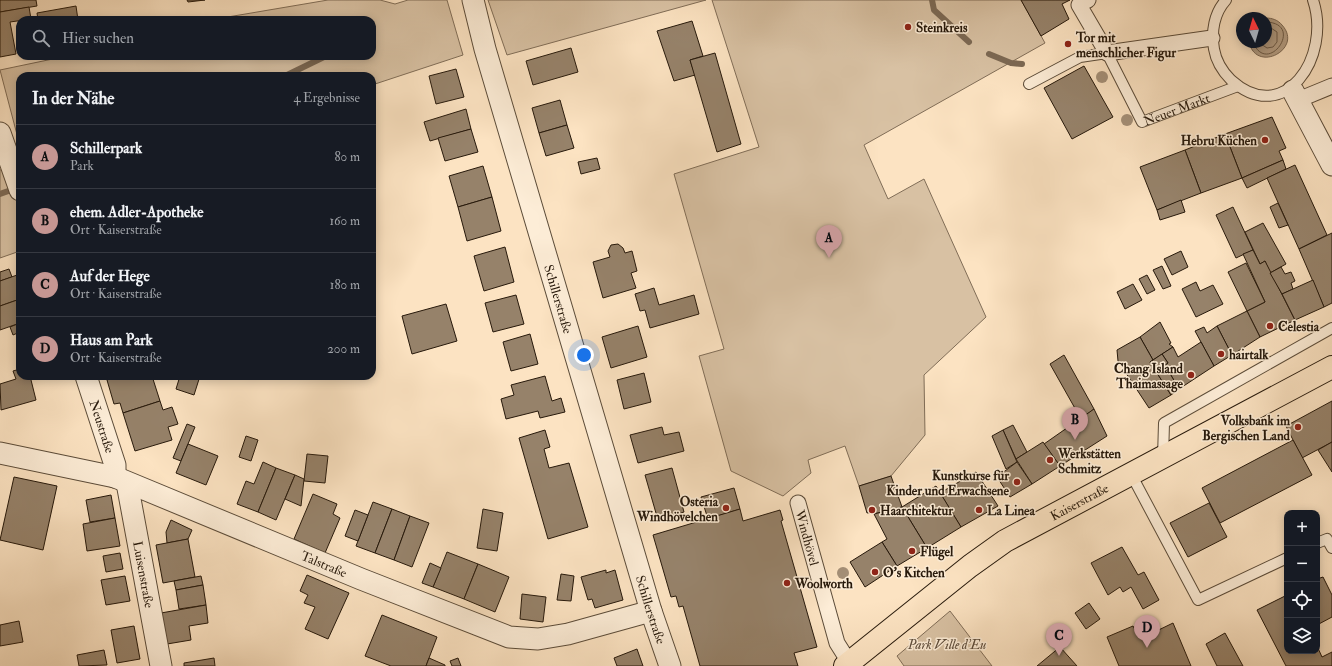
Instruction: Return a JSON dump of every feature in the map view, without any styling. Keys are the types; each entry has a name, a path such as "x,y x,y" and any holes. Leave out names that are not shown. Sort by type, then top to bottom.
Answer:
{"main road":[{"name":"Kaiserstraße","path":"849,665 970,566 1005,541 1332,367"}],"street":[{"name":"Schillerstraße","path":"473,0 485,49 651,611 670,666"},
{"name":"Neuer Markt","path":"1088,0 1079,5 1107,53"},
{"path":"1107,53 1212,38"},
{"path":"1332,86 1295,95 1332,165"},
{"path":"0,133 16,179"},
{"name":"Neustraße","path":"92,380 115,465 121,480"},
{"name":"Talstraße","path":"0,453 121,480 360,579 510,637 538,639 568,634 651,611"},
{"name":"Luisenstraße","path":"121,480 161,666"},
{"name":"Windhövel","path":"798,503 837,643 849,665"}],"lane":[{"path":"1226,0 1215,20 1212,38 1215,57 1224,73 1238,86 1256,94 1274,96 1295,95 1317,70"},
{"path":"1313,0 1321,10 1327,28"},
{"path":"1029,84 1080,57 1107,53"},
{"name":"Neuer Markt","path":"1107,53 1142,122 1238,86"},
{"path":"1162,458 1164,423 1332,328"},
{"path":"1131,474 1198,600 1284,559"},
{"path":"1320,542 1327,539 1332,548"}],"green space":[{"path":"328,0 380,0 395,4 408,0 447,0 463,55 376,84 376,72 16,72 16,131 0,70 48,60 376,60 376,16 234,16"},
{"path":"488,0 706,0 507,55"},
{"path":"712,0 1021,0 1045,43 864,145 888,199 924,179 986,317 924,375 925,435 891,476 859,486 845,446 808,460 811,473 783,496 731,471 699,356 724,349 674,174 759,147"},
{"path":"16,164 16,252 0,258 0,170"},
{"name":"Park Ville d’Eu","path":"950,611 992,666 904,666 897,656"}],"water":[{"path":"1272,19 1282,25 1287,34 1287,42 1283,49 1268,57 1260,56 1253,51 1252,48 1272,48"}],"building":[{"path":"0,0 36,0 37,6 0,12"},
{"path":"187,0 205,0 188,2"},
{"path":"1021,0 1070,0 1062,4 1069,19 1041,36"},
{"path":"76,6 77,16 37,16 37,13"},
{"path":"29,7 30,16 16,16 16,21 10,22 16,54 0,57 0,12"},
{"path":"692,21 703,56 690,60 695,75 674,81 657,31"},
{"path":"571,48 578,72 533,85 526,61"},
{"path":"715,53 741,144 717,152 690,60"},
{"path":"1084,66 1113,117 1072,139 1044,88"},
{"path":"456,69 464,97 436,104 429,76"},
{"path":"560,100 567,125 539,133 532,108"},
{"path":"466,109 471,129 430,141 424,122"},
{"path":"1272,117 1286,148 1279,151 1283,160 1242,178 1225,134"},
{"path":"567,125 574,148 546,156 539,133"},
{"path":"471,129 478,152 445,161 438,138"},
{"path":"1225,134 1242,178 1201,193 1185,150"},
{"path":"1185,150 1201,193 1157,210 1140,167"},
{"path":"597,158 600,169 581,174 578,162"},
{"path":"1283,160 1286,169 1247,188 1242,178"},
{"path":"1295,165 1327,235 1299,249 1267,178"},
{"path":"483,166 492,197 458,207 449,176"},
{"path":"492,197 501,231 467,241 458,207"},
{"path":"1181,200 1185,212 1160,220 1157,210"},
{"path":"1278,203 1288,225 1279,228 1270,207"},
{"path":"1233,207 1253,250 1236,258 1216,215"},
{"path":"1263,223 1286,264 1270,273 1265,261 1260,264 1245,232"},
{"path":"1332,233 1332,303 1324,307 1299,249"},
{"path":"618,244 623,248 625,253 632,251 637,271 631,273 636,288 603,298 593,262 610,257 608,251 611,245"},
{"path":"505,247 514,282 484,291 474,256"},
{"path":"1253,250 1260,264 1265,261 1295,320 1260,337 1247,311 1265,302 1243,254"},
{"path":"1181,251 1188,267 1172,275 1164,259"},
{"path":"1246,263 1265,302 1247,311 1228,272"},
{"path":"1162,266 1171,286 1163,289 1153,270"},
{"path":"1281,267 1285,274 1291,272 1295,281 1291,283 1293,289 1282,294 1270,273"},
{"path":"9,269 12,277 0,281 0,272"},
{"path":"16,275 16,300 0,306 0,281"},
{"path":"1147,275 1155,290 1147,294 1139,279"},
{"path":"1313,280 1324,307 1295,320 1282,294"},
{"path":"1196,282 1200,291 1213,285 1223,304 1196,317 1182,289"},
{"path":"1133,284 1142,300 1125,309 1117,292"},
{"path":"654,288 659,305 694,295 699,314 650,328 645,310 640,311 635,294"},
{"path":"516,295 524,324 493,332 485,303"},
{"path":"16,300 16,324 0,330 0,306"},
{"path":"446,304 457,341 412,354 402,316"},
{"path":"1247,311 1260,337 1232,355 1217,326"},
{"path":"1160,322 1171,343 1169,344 1173,347 1153,360 1140,337"},
{"path":"16,325 16,334 13,335 10,327"},
{"path":"638,326 647,357 611,368 602,337"},
{"path":"1217,326 1232,355 1214,366 1195,331 1204,327 1207,333"},
{"path":"530,334 538,364 511,371 503,342"},
{"path":"1140,337 1153,360 1150,362 1171,395 1149,408 1118,361 1117,350"},
{"path":"1201,342 1214,366 1179,389 1165,365 1168,363 1162,354 1173,347 1178,357"},
{"path":"1162,354 1168,363 1165,365 1179,389 1171,395 1150,362"},
{"path":"1064,355 1094,409 1081,419 1050,364"},
{"path":"16,370 16,379 13,371"},
{"path":"644,373 651,402 624,409 617,380"},
{"path":"545,376 552,401 561,398 565,412 540,418 538,411 506,419 501,399 514,395 511,385"},
{"path":"16,379 31,380 36,400 1,410 0,384"},
{"path":"107,380 153,380 160,401 123,413 120,403 114,404"},
{"path":"179,380 199,380 194,395 176,389"},
{"path":"160,401 163,410 172,407 178,424 168,427 172,440 135,451 123,413"},
{"path":"1332,401 1332,442 1302,458 1286,426"},
{"path":"1094,409 1107,436 1060,466 1044,444"},
{"path":"187,424 195,427 181,461 173,458"},
{"path":"1013,425 1027,452 1016,459 1003,430"},
{"path":"662,427 664,435 679,432 684,451 638,463 630,435"},
{"path":"545,430 550,447 544,449 549,468 569,463 588,527 548,539 519,438"},
{"path":"1003,430 1017,462 1006,469 992,436"},
{"path":"246,436 258,440 251,461 239,457"},
{"path":"1293,440 1312,475 1220,523 1202,488"},
{"path":"1043,442 1060,466 1032,484 1016,459"},
{"path":"1332,442 1332,472 1318,450"},
{"path":"188,444 218,456 206,485 176,473"},
{"path":"307,454 328,456 325,483 304,481"},
{"path":"263,462 276,468 258,512 237,504 246,481 254,484"},
{"path":"1017,462 1032,484 1010,497 997,477"},
{"path":"276,468 295,475 276,520 258,512"},
{"path":"672,468 684,512 658,520 645,475"},
{"path":"976,472 998,506 961,527 940,493"},
{"path":"295,475 304,479 301,506 285,499"},
{"path":"891,476 902,507 874,514 874,512 867,513 859,486"},
{"path":"14,477 57,486 43,550 0,540"},
{"path":"936,486 961,527 927,548 902,507"},
{"path":"734,488 740,509 708,519 701,497"},
{"path":"313,494 337,504 333,514 340,518 325,553 294,539"},
{"path":"111,495 115,518 90,522 86,500"},
{"path":"373,502 392,509 375,553 356,546"},
{"path":"1209,503 1227,537 1188,557 1170,523"},
{"path":"902,507 927,548 897,566 882,542 887,539 874,514"},
{"path":"392,509 410,516 394,560 375,553"},
{"path":"483,509 503,513 497,551 477,548"},
{"path":"740,509 743,521 780,510 783,520 781,521 817,647 794,653 798,666 700,666 683,606 679,607 676,596 671,597 653,535"},
{"path":"355,510 368,515 358,541 345,536"},
{"path":"410,516 429,523 412,567 394,560"},
{"path":"115,518 120,546 87,551 83,524"},
{"path":"171,520 192,530 188,539 167,543 166,532"},
{"path":"188,539 195,577 163,583 156,545"},
{"path":"882,542 897,566 865,587 850,562"},
{"path":"1122,547 1138,575 1144,572 1159,600 1143,609 1131,587 1123,592 1120,587 1108,595 1091,563"},
{"path":"447,552 478,564 464,599 433,587"},
{"path":"120,553 123,569 106,572 103,556"},
{"path":"430,563 441,568 433,587 422,583"},
{"path":"478,564 509,577 495,612 464,599"},
{"path":"606,570 606,573 615,570 623,600 595,608 592,599 588,600 581,577"},
{"path":"561,574 574,576 571,601 557,600"},
{"path":"307,575 349,593 328,639 305,629 315,607 304,603 308,595 300,591"},
{"path":"125,576 130,601 106,605 101,580"},
{"path":"201,576 203,585 176,590 174,581"},
{"path":"1323,577 1332,595 1332,617 1320,623 1320,582 1320,578"},
{"path":"203,585 206,605 179,609 176,590"},
{"path":"522,594 546,597 543,622 520,619"},
{"path":"1284,596 1284,654 1320,654 1320,653 1322,657 1332,652 1332,666 1286,666 1257,610"},
{"path":"1089,603 1100,619 1086,629 1075,613"},
{"path":"206,605 208,623 189,626 191,640 167,644 161,613"},
{"path":"382,615 437,637 426,666 391,666 365,656"},
{"path":"19,621 23,642 0,646 0,625"},
{"path":"1173,623 1191,666 1119,666 1107,637 1133,626 1140,639"},
{"path":"134,626 140,659 117,663 111,630"},
{"path":"1225,633 1243,666 1217,666 1206,644"},
{"path":"1060,647 1077,666 1037,666"},
{"path":"637,649 643,666 617,666 614,658"},
{"path":"104,650 107,665 79,666 77,655"},
{"path":"214,658 215,666 184,666 184,663"},
{"path":"429,658 445,665 445,666 426,666"},
{"path":"458,658 461,666 452,666 450,661"}],"waterway":[{"path":"932,0 934,10 969,42"},
{"path":"989,54 1011,63 1022,64"},
{"path":"293,72 318,60"},
{"path":"0,194 16,188"}],"place":[{"name":"Steinkreis","path":"908,27"},
{"name":"Tor mit menschlicher Figur","path":"1068,44"},
{"name":"Hebru Küchen","path":"1265,140"},
{"name":"Schillerpark","path":"829,258"},
{"name":"Celestia","path":"1270,326"},
{"name":"hairtalk","path":"1221,354"},
{"name":"Chang Island Thaimassage","path":"1191,375"},
{"name":"Volksbank im Bergischen Land","path":"1298,427"},
{"name":"ehem. Adler-Apotheke","path":"1075,440"},
{"name":"Werkstätten Schmitz","path":"1050,460"},
{"name":"Kunstkurse für Kinder und Erwachsene","path":"1017,482"},
{"name":"Osteria Windhövelchen","path":"726,508"},
{"name":"Haarchitektur","path":"872,510"},
{"name":"La Linea","path":"979,510"},
{"name":"Flügel","path":"912,551"},
{"name":"O’s Kitchen","path":"875,572"},
{"name":"Woolworth","path":"787,583"},
{"name":"Haus am Park","path":"1147,648"},
{"name":"Auf der Hege","path":"1059,656"}]}
